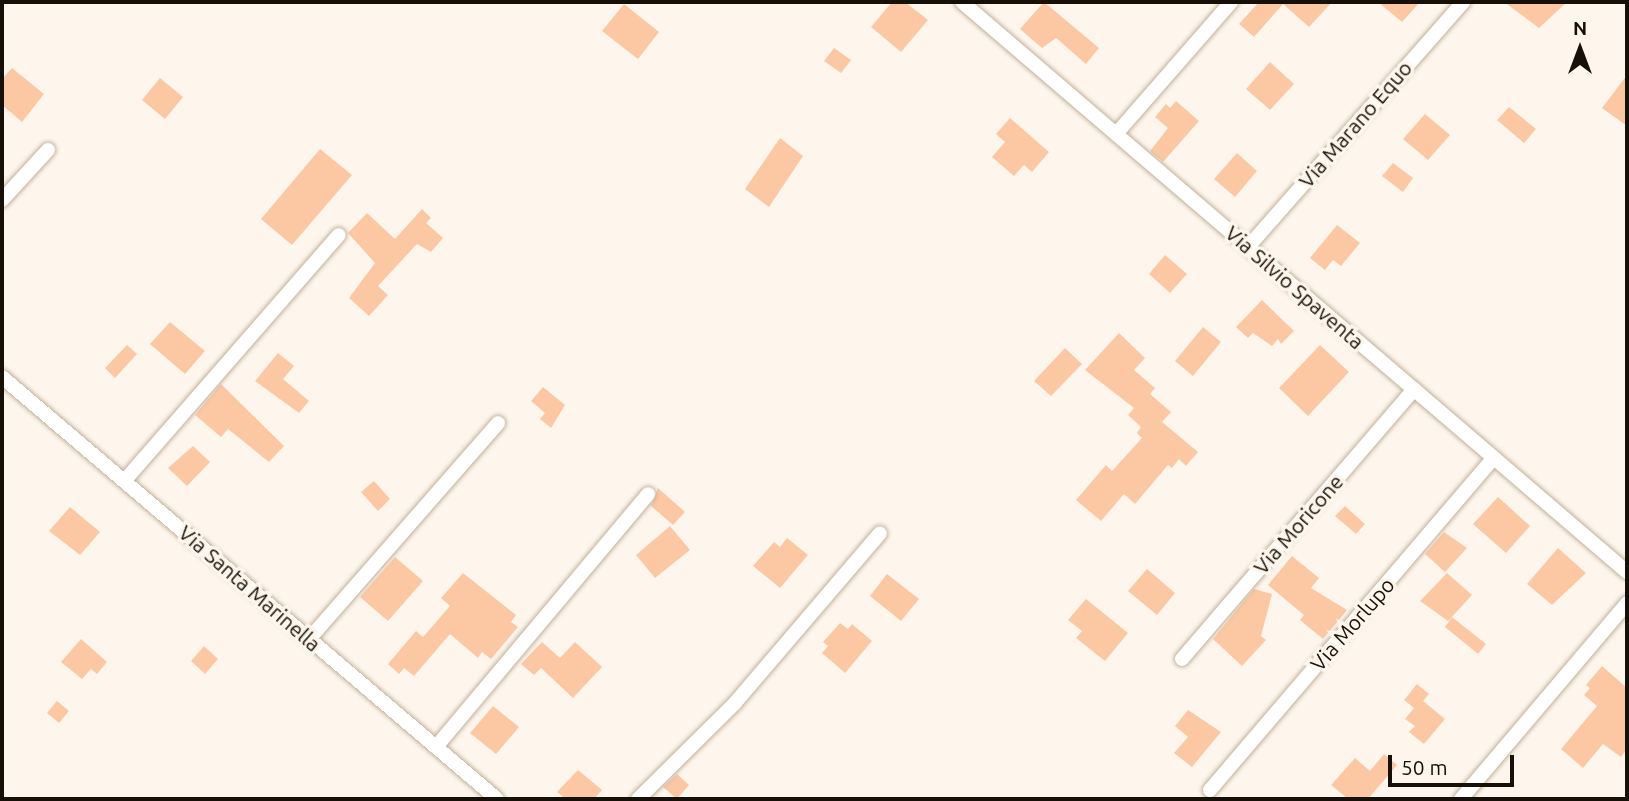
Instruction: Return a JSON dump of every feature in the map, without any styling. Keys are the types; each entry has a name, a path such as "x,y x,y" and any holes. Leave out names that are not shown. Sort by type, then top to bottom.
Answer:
{"street":[{"name":"Via Silvio Spaventa","path":"962,2 1627,572"},
{"path":"1116,134 1231,2"},
{"name":"Via Marano Equo","path":"1248,247 1463,2"},
{"path":"2,200 48,150"},
{"path":"125,480 339,235"},
{"name":"Via Santa Marinella","path":"2,377 498,799"},
{"name":"Via Moricone","path":"1182,659 1414,389"},
{"path":"309,639 498,423"},
{"name":"Via Morlupo","path":"1210,790 1494,458"},
{"path":"436,747 648,494"},
{"path":"638,799 735,703 880,533"},
{"path":"1461,799 1627,603"}],"building":[{"path":"892,2 905,2 928,20 901,52 871,27"},
{"path":"1044,2 1099,48 1086,64 1056,38 1042,48 1020,29"},
{"path":"1259,2 1332,2 1309,27 1283,4 1254,37 1239,24"},
{"path":"1378,2 1420,2 1402,22"},
{"path":"1504,2 1567,2 1539,28"},
{"path":"624,4 659,32 638,59 602,31"},
{"path":"834,48 851,60 841,73 824,61"},
{"path":"1270,62 1294,84 1270,110 1246,89"},
{"path":"12,68 44,94 22,122 2,105 2,79"},
{"path":"1627,75 1627,126 1602,108"},
{"path":"160,78 183,97 165,119 142,100"},
{"path":"1176,101 1199,121 1163,162 1150,151 1168,128 1155,117 1166,104 1170,108"},
{"path":"1509,107 1536,129 1524,143 1497,120"},
{"path":"1425,114 1450,135 1428,160 1403,139"},
{"path":"1010,118 1049,152 1032,172 1024,165 1014,176 992,157 1005,142 996,134"},
{"path":"780,138 803,156 769,207 745,189"},
{"path":"320,149 352,175 292,245 261,219"},
{"path":"1237,153 1257,171 1235,197 1214,179"},
{"path":"1393,163 1413,178 1403,192 1382,176"},
{"path":"422,209 431,218 426,223 443,238 431,252 417,244 378,286 388,295 369,316 349,298 375,263 348,233 367,213 395,239"},
{"path":"1337,225 1360,243 1341,266 1333,260 1325,270 1310,258"},
{"path":"1165,255 1187,274 1170,293 1149,274"},
{"path":"1262,300 1294,331 1281,344 1278,339 1272,346 1253,333 1248,338 1236,327"},
{"path":"170,322 205,351 185,374 150,344"},
{"path":"1203,327 1221,342 1193,376 1175,361"},
{"path":"1119,333 1145,358 1134,370 1155,388 1150,394 1171,412 1162,422 1198,452 1186,466 1179,459 1172,468 1168,465 1135,504 1124,494 1101,521 1076,500 1106,465 1112,471 1142,438 1137,433 1141,427 1128,415 1134,408 1085,370"},
{"path":"127,345 137,354 115,378 105,368"},
{"path":"1320,345 1349,372 1308,416 1279,388"},
{"path":"1065,348 1082,364 1051,396 1034,381"},
{"path":"278,353 294,366 283,379 309,401 299,413 255,381"},
{"path":"221,384 284,446 269,462 228,429 221,437 195,415"},
{"path":"543,387 565,405 551,428 540,419 545,413 531,401"},
{"path":"193,446 210,462 187,486 168,468"},
{"path":"374,481 390,499 378,511 361,492"},
{"path":"658,488 685,512 673,525 651,506"},
{"path":"1498,497 1530,526 1506,553 1473,524"},
{"path":"1345,506 1365,524 1356,534 1335,516"},
{"path":"70,507 100,532 80,555 49,531"},
{"path":"670,526 690,550 655,578 636,555"},
{"path":"1444,532 1467,548 1445,572 1425,554"},
{"path":"787,538 808,555 780,588 753,566 774,542 780,547"},
{"path":"1558,548 1586,573 1552,605 1527,584"},
{"path":"1292,556 1319,578 1311,588 1347,610 1323,639 1300,620 1304,615 1268,585"},
{"path":"395,557 423,581 388,621 360,597"},
{"path":"1147,569 1175,593 1157,615 1128,591"},
{"path":"463,573 516,615 511,622 518,627 491,659 482,652 478,658 450,634 414,676 404,668 399,674 388,664 416,631 423,637 450,606 441,598"},
{"path":"1447,573 1472,595 1448,621 1420,601"},
{"path":"887,574 919,599 901,621 870,596"},
{"path":"1254,589 1272,594 1261,636 1266,640 1242,666 1213,639"},
{"path":"1086,599 1128,633 1105,661 1076,638 1082,631 1068,620"},
{"path":"1452,617 1486,644 1478,654 1445,627"},
{"path":"840,623 848,629 852,624 872,641 845,673 822,653 828,646 823,642"},
{"path":"81,639 107,662 97,674 91,669 82,679 61,662"},
{"path":"542,642 560,658 575,642 602,667 573,698 541,668 534,675 521,664"},
{"path":"204,646 218,659 205,674 191,661"},
{"path":"1602,666 1627,688 1627,749 1621,757 1603,744 1583,768 1561,749 1597,706 1584,695 1590,688 1586,685"},
{"path":"1417,684 1429,694 1423,701 1445,719 1424,744 1409,732 1415,726 1405,719 1414,708 1404,700"},
{"path":"57,701 69,711 59,723 47,713"},
{"path":"493,706 519,727 496,754 470,733"},
{"path":"1188,710 1221,732 1192,767 1174,753 1188,737 1175,726"},
{"path":"1384,754 1397,765 1368,799 1348,799 1331,785 1355,758 1370,771"},
{"path":"578,770 602,790 594,799 566,799 557,792"},
{"path":"677,774 689,785 677,799 663,787"}]}
